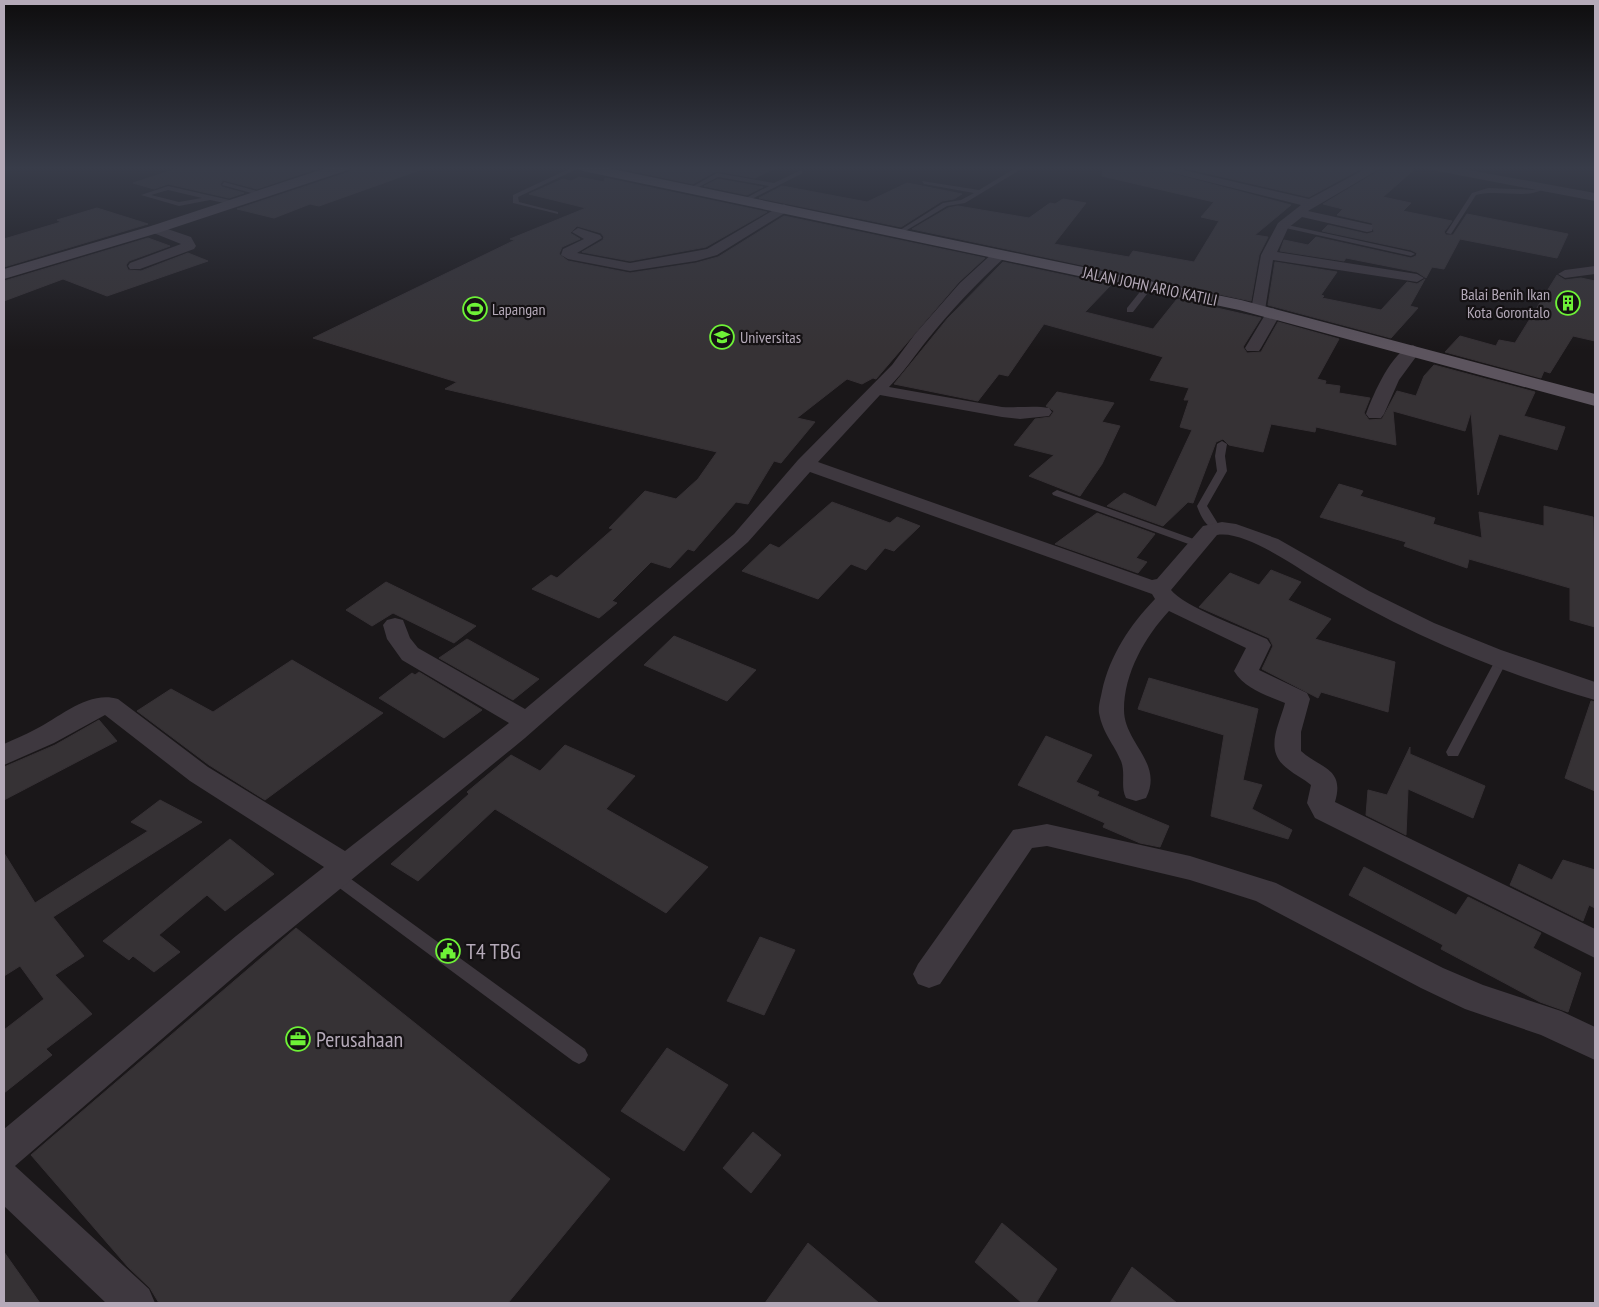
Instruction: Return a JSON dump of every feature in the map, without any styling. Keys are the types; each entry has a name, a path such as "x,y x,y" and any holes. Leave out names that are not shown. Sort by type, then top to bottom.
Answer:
{"main road":[{"path":"4,274 159,228"},
{"name":"JALAN JOHN ARIO KATILI","path":"881,228 1150,285 1266,312 1595,400"}],"street":[{"path":"578,232 595,238 568,252 568,255 630,267 696,257 712,252 751,228"},
{"path":"1253,348 1266,312 1265,262 1282,228"},
{"path":"135,266 189,246 186,240 156,229"},
{"path":"4,1152 247,946 526,721 741,538 770,508 845,420 878,390 965,286 1000,254"},
{"path":"1268,255 1417,278"},
{"path":"1565,274 1595,270"},
{"path":"1375,414 1385,386 1400,364 1413,350"},
{"path":"878,390 1002,412 1028,414 1043,412"},
{"path":"806,464 1142,585 1259,644 1246,671 1253,679 1298,699 1286,740 1288,751 1295,762 1318,775 1324,782 1326,788 1321,803 1324,810 1575,932 1595,944"},
{"path":"1136,791 1137,773 1134,760 1119,737 1111,711 1119,671 1126,654 1152,615 1164,585 1210,530 1215,527 1235,529 1245,533 1307,564 1359,596 1405,620 1502,659 1595,691"},
{"path":"395,625 399,639 410,654 526,721"},
{"path":"4,755 45,736 92,709 110,705 199,774 341,871"},
{"path":"929,974 1023,838 1047,834 1190,868 1265,892 1432,978 1478,998 1549,1022 1595,1044"},
{"path":"4,1180 135,1303"}],"lane":[{"path":"900,232 906,228"},
{"path":"1292,228 1411,254"},
{"path":"1449,233 1452,228"},
{"path":"1130,310 1150,285"},
{"path":"1215,527 1204,514 1202,506 1222,471 1220,450 1222,444"},
{"path":"1057,493 1198,544"},
{"path":"1453,752 1502,659"},
{"path":"341,871 579,1054"}],"building":[{"path":"41,228 135,228 4,267 4,239"},
{"path":"537,228 575,228 570,233 580,239 562,247 559,254 568,261 630,273 696,263 718,257 765,228 841,228 985,258 959,282 876,379 873,378 862,384 847,379 797,418 815,422 781,463 774,461 748,504 736,502 694,551 688,549 670,568 651,562 612,601 617,603 599,618 532,589 551,575 557,578 613,529 609,528 645,491 676,499 698,479 717,452 445,389 457,382 313,338 515,240 510,239"},
{"path":"584,228 739,228 706,247 630,261 582,252 603,240 604,237 601,233"},
{"path":"1066,228 1054,244 1129,257 1133,251 1194,262 1215,228 1263,228 1255,235 1268,237 1259,255 1251,301 912,229"},
{"path":"1325,228 1341,228 1367,234 1374,232 1373,228 1447,228 1444,232 1446,235 1453,235 1458,228 1538,228 1568,234 1557,258 1460,239 1444,269 1432,267 1426,278 1417,272 1346,258 1344,261 1280,251 1284,240 1308,245 1316,237 1411,258 1416,256 1417,253 1411,250 1322,231"},
{"path":"148,238 170,246 129,261 126,265 128,270 141,271 188,253 208,261 107,296 63,279 4,301 4,281"},
{"path":"1003,262 1111,285 1085,312 1153,329 1177,299 1261,318 1243,347 1247,353 1261,352 1278,322 1339,339 1317,379 1326,381 1325,384 1340,386 1339,393 1370,398 1364,413 1369,420 1382,419 1397,391 1416,396 1424,376 1434,365 1535,392 1524,416 1565,427 1557,450 1499,434 1478,495 1471,412 1465,431 1393,411 1396,445 1316,427 1315,432 1271,424 1263,452 1229,445 1223,439 1216,442 1193,503 1188,502 1163,526 1107,506 1124,493 1156,507 1192,430 1180,427 1189,400 1184,400 1189,388 1150,380 1163,357 1044,324 1008,376 999,374 978,401 894,384 948,318"},
{"path":"1275,262 1337,272 1321,295 1324,296 1322,298 1381,310 1407,282 1417,284 1425,279 1410,306 1418,308 1391,338 1268,305"},
{"path":"1557,275 1565,280 1581,278 1595,281 1595,341 1573,336 1550,373 1544,371 1541,378 1445,352 1460,336 1496,346 1499,340 1515,343"},
{"path":"1057,392 1114,403 1102,422 1120,426 1102,464 1080,496 1029,476 1054,455 1014,445 1035,419 1050,417 1054,411 1046,406"},
{"path":"1339,484 1363,491 1360,496 1435,518 1433,524 1482,538 1479,512 1544,526 1544,506 1593,517 1595,627 1570,620 1570,588 1469,559 1467,568 1404,546 1406,542 1320,517"},
{"path":"832,502 890,523 897,517 920,526 894,551 885,548 866,570 851,564 818,599 742,571 770,544 779,548"},
{"path":"1097,513 1155,534 1136,558 1147,562 1138,573 1055,544"},
{"path":"1271,570 1301,582 1288,600 1331,619 1315,639 1395,662 1388,712 1321,692 1318,698 1262,669 1273,646 1269,638 1199,607 1230,573 1259,585"},
{"path":"386,582 476,626 454,643 393,613 372,626 346,610"},
{"path":"674,636 756,670 727,701 644,665"},
{"path":"467,639 539,679 513,700 439,658"},
{"path":"292,660 383,713 265,800 209,765 137,711 171,689 213,712"},
{"path":"419,672 482,710 444,738 379,698 412,673 415,675"},
{"path":"1149,678 1258,709 1243,780 1262,785 1252,809 1292,830 1288,839 1211,816 1224,735 1138,709"},
{"path":"1591,701 1595,702 1595,791 1565,778"},
{"path":"99,720 117,741 4,800 4,767 55,745"},
{"path":"1046,736 1092,755 1076,782 1099,792 1097,796 1169,826 1160,847 1140,843 1103,827 1105,823 1018,785"},
{"path":"565,745 635,776 606,809 708,867 666,913 495,809 418,881 391,864 469,794 467,792 511,755 540,771"},
{"path":"1410,747 1410,754 1485,786 1473,818 1408,789 1406,835 1366,815 1368,790 1387,795"},
{"path":"160,800 202,822 53,917 84,956 55,975 92,1014 46,1049 52,1055 4,1093 4,1030 44,999 20,966 4,976 4,853 35,903 148,831 131,822"},
{"path":"230,839 274,874 225,911 207,895 159,935 180,952 154,972 133,956 129,960 103,941"},
{"path":"1563,860 1595,870 1595,908 1589,905 1583,921 1510,885 1519,864 1552,880"},
{"path":"1364,867 1456,915 1468,897 1541,933 1533,948 1581,973 1568,1012 1540,1002 1441,949 1443,945 1349,895"},
{"name":"Perusahaan","path":"296,928 610,1179 508,1303 159,1303 150,1288 128,1267 31,1155"},
{"path":"760,937 795,950 764,1015 727,1001"},
{"path":"667,1048 728,1085 684,1151 621,1111"},
{"path":"753,1132 781,1155 751,1193 723,1168"},
{"path":"1002,1223 1057,1269 1036,1303 1022,1303 975,1262"},
{"path":"808,1243 879,1303 765,1303"},
{"path":"4,1252 40,1303 4,1303"},
{"path":"1132,1267 1177,1303 1110,1303"}],"place":[{"name":"Balai Benih Ikan Kota Gorontalo","path":"1568,303"},
{"name":"Lapangan","path":"475,309"},
{"name":"Universitas","path":"722,337"},
{"name":"T4 TBG","path":"448,951"},
{"name":"Perusahaan","path":"298,1039"}]}
